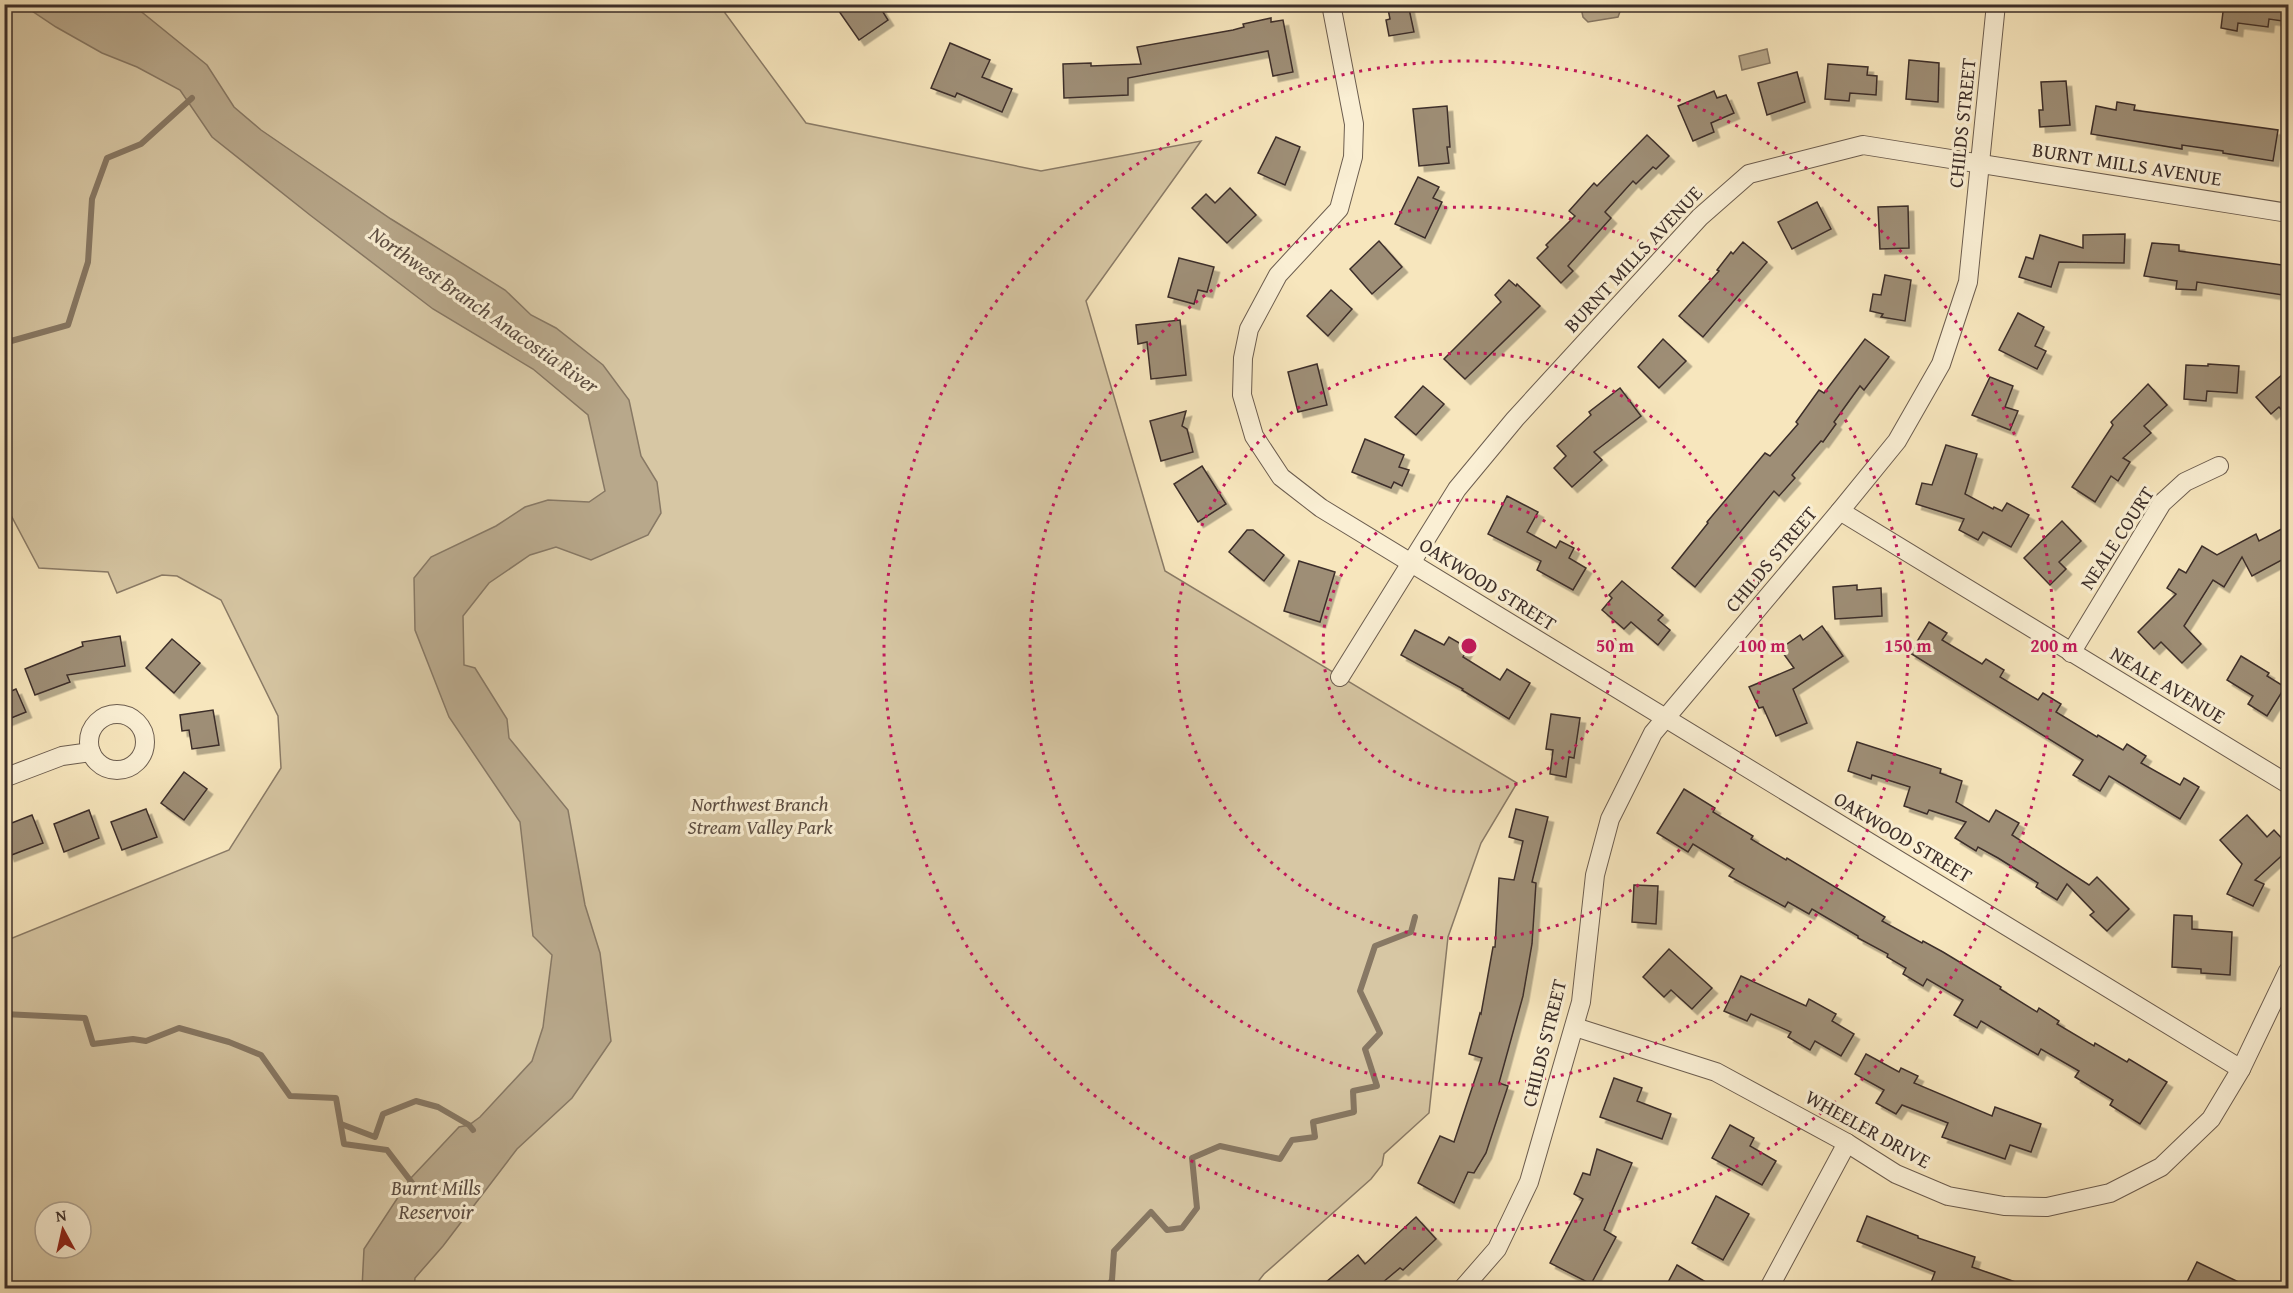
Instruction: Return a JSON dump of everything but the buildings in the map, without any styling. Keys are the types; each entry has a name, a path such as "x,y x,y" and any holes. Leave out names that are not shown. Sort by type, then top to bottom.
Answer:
{"street":[{"name":"OAKWOOD STREET","path":"1331,4 1354,124 1353,157 1339,209 1278,275 1249,329 1243,358 1242,395 1254,436 1281,477 1321,508 1410,563 2241,1070"},
{"name":"CHILDS STREET","path":"1463,1288 1497,1249 1529,1182 1581,1002 1595,875 1610,819 1653,733 1897,441 1941,364 1968,282 1996,4"},
{"name":"BURNT MILLS AVENUE","path":"1341,677 1456,489 1515,419 1700,217 1749,174 1863,145 1981,162 2289,213"},
{"name":"NEALE COURT","path":"2071,653 2162,503 2185,482 2219,466"},
{"name":"NEALE AVENUE","path":"1840,511 2289,784"},
{"path":"4,778 62,756 91,752"},
{"name":"WHEELER DRIVE","path":"1575,1027 1716,1072 1847,1143 1896,1174 1948,1196 2004,1206 2047,1207 2110,1193 2161,1167 2211,1119 2241,1070 2289,971"},
{"path":"1769,1288 1847,1143"}],"green space":[{"name":"Northwest Branch Stream Valley Park","path":"5,5 725,5 725,13 806,123 1041,171 1201,141 1086,301 1165,571 1517,783 1481,843 1448,937 1429,1113 1384,1154 1382,1165 1371,1179 1264,1274 1253,1288 5,1288 5,941 229,850 281,768 278,716 221,600 177,576 162,575 117,593 108,572 39,568 5,504"}],"water":[{"path":"1620,4 1618,17 1588,22 1583,17 1581,8 1583,5"},
{"path":"23,5 133,5 207,65 234,107 261,130 391,219 505,290 531,315 556,328 603,365 629,400 641,456 657,482 661,513 648,535 591,560 556,547 530,555 489,583 463,616 464,665 475,668 507,719 509,738 568,810 585,905 600,953 611,1041 572,1098 517,1149 443,1246 415,1278 414,1288 362,1288 364,1249 410,1179 459,1127 469,1125 480,1117 532,1061 543,1027 552,955 533,936 520,822 449,717 415,630 414,578 431,557 496,526 525,507 548,500 589,502 605,491 588,415 533,369 433,309 212,137 180,90 137,67 102,53"},
{"path":"1767,49 1770,63 1742,70 1739,56"}],"waterway":[{"path":"4,343 68,325 88,262 92,199 107,158 141,144 192,98"},
{"path":"1107,1288 1112,1280 1114,1251 1151,1212 1167,1230 1182,1228 1197,1208 1192,1158 1220,1146 1280,1159 1292,1140 1315,1137 1313,1122 1354,1112 1353,1091 1377,1086 1365,1049 1380,1033 1360,991 1375,946 1411,932 1415,917"},
{"name":"Burnt Mills Reservoir","path":"4,1014 85,1018 93,1044 133,1039 146,1041 179,1028 229,1042 261,1055 290,1096 336,1098 344,1144 387,1150 413,1184"},
{"path":"341,1124 375,1137 383,1114 416,1101 438,1107 469,1125 473,1130"}],"water label":[{"name":"Northwest Branch Anacostia River","path":"484,310"}]}
